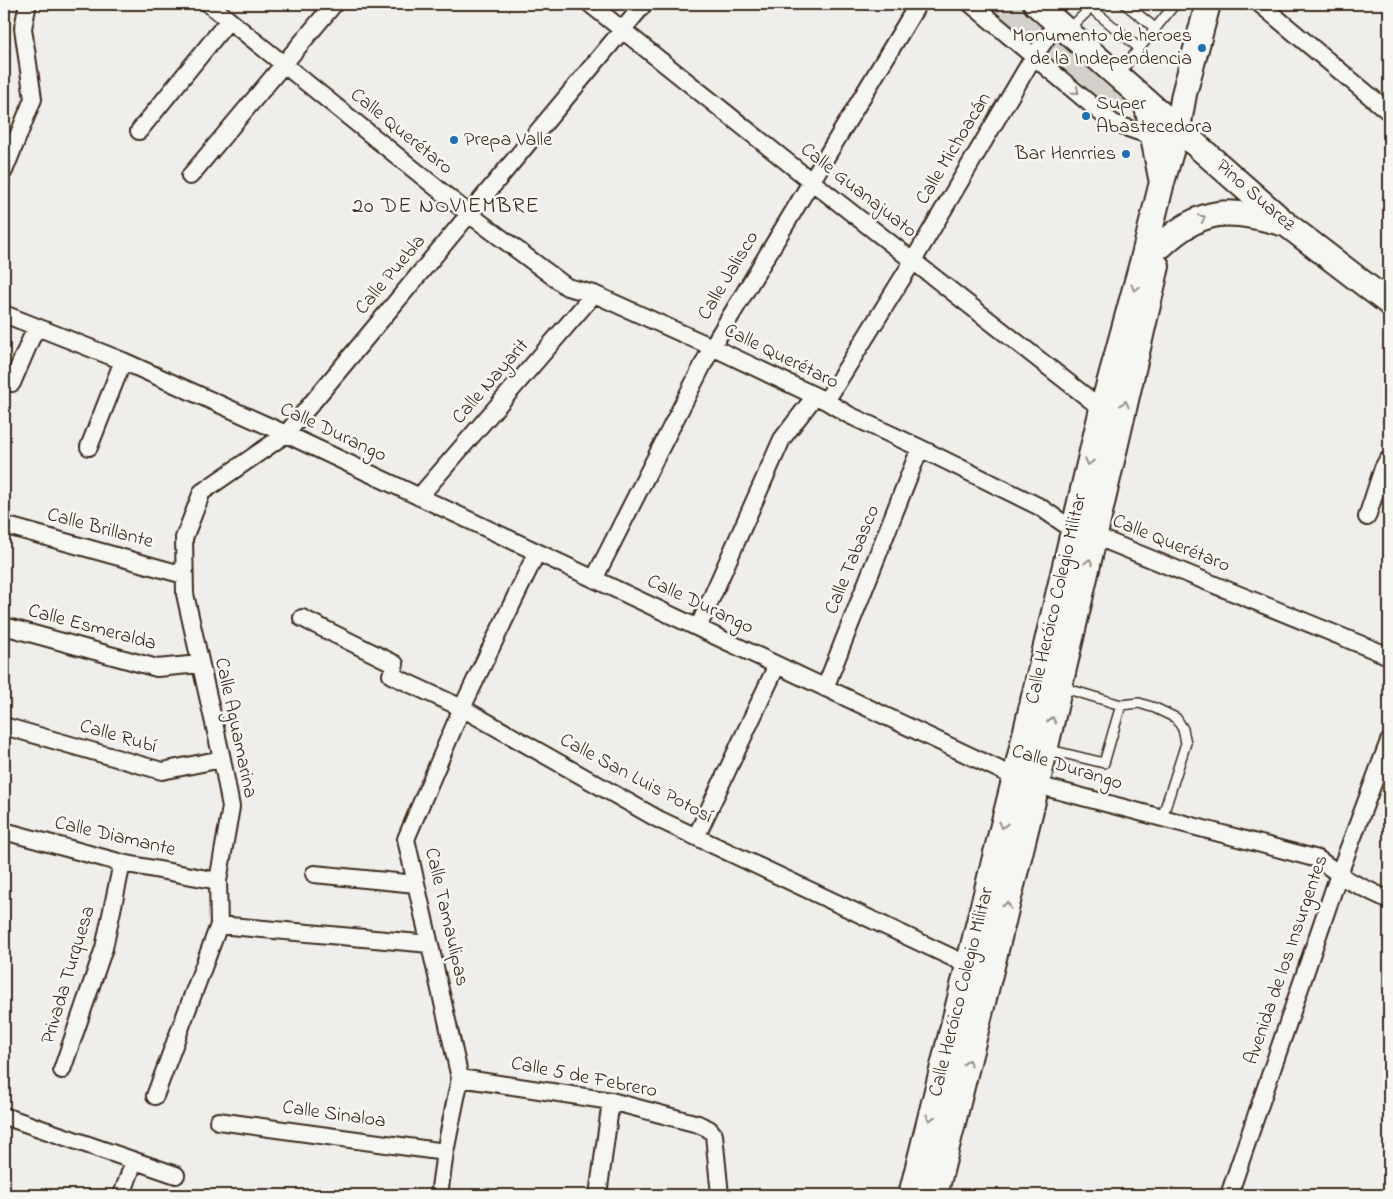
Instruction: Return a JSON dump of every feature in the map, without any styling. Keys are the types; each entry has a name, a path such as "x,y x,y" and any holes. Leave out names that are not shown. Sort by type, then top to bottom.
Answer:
{"main road":[{"name":"Pino Suarez","path":"1036,4 1286,224 1389,304"},
{"name":"Calle Heróico Colegio Militar","path":"931,1180 961,995 968,965 1026,781 1046,749 1060,687 1102,409 1154,258 1162,182 1183,132 1184,94 1208,4"},
{"name":"Calle Heróico Colegio Militar","path":"911,1195 931,1180 983,1003 1026,781 1084,533 1154,258 1183,132 1217,4"},
{"path":"1146,101 1162,182"},
{"path":"1154,258 1177,231 1210,214 1224,212 1243,214 1286,224"},
{"path":"961,995 983,1003"}],"street":[{"name":"Calle Querétaro","path":"209,4 469,214 567,287 594,294 712,346 821,398 849,415 1040,507 1084,533 1389,656"},
{"path":"190,176 285,65 334,4"},
{"name":"Calle Guanajuato","path":"590,4 811,181 1102,409"},
{"name":"Calle Puebla","path":"286,434 644,4"},
{"name":"Calle Jalisco","path":"594,579 712,346 918,4"},
{"path":"971,4 1114,123 1154,137"},
{"path":"1260,4 1389,112"},
{"path":"4,171 34,99 23,28 26,5"},
{"path":"139,131 229,20"},
{"name":"Calle Michoacán","path":"698,628 782,439 821,398 913,261 1034,56 1062,27"},
{"name":"Calle Nayarit","path":"419,497 594,294"},
{"name":"Calle Durango","path":"4,314 123,361 286,434 1026,781 1318,860 1349,881 1389,900"},
{"path":"12,383 36,327"},
{"path":"88,447 123,361"},
{"name":"Calle Aguamarina","path":"155,1096 219,925 218,881 231,807 185,594 184,538 202,492 286,434"},
{"name":"Calle Tabasco","path":"825,688 920,448"},
{"path":"1367,517 1383,468 1387,460 1389,460"},
{"name":"Calle Brillante","path":"4,525 184,575"},
{"name":"Calle Tamaulipas","path":"439,1195 445,1152 460,1078 406,839 462,708 537,552"},
{"name":"Calle San Luis Potosí","path":"302,618 395,664 391,675 462,708 658,819 968,965"},
{"name":"Calle Esmeralda","path":"4,626 157,668 200,664"},
{"path":"696,837 777,665"},
{"name":"Calle Rubí","path":"4,726 162,771 222,759"},
{"name":"Avenida de los Insurgentes","path":"1229,1195 1339,874 1389,741"},
{"name":"Calle Diamante","path":"4,831 122,863 218,881"},
{"name":"Privada Turquesa","path":"62,1070 104,948 122,863"},
{"path":"314,874 416,884"},
{"path":"219,925 430,944"},
{"name":"Calle 5 de Febrero","path":"460,1078 611,1101 698,1124 709,1129 714,1135 720,1195"},
{"path":"598,1195 611,1101"},
{"path":"4,1116 176,1175"},
{"name":"Calle Sinaloa","path":"218,1121 445,1152"},
{"path":"122,1195 134,1161"}],"lane":[{"path":"1125,4 1155,28"},
{"path":"1117,76 1175,4"},
{"path":"1062,27 1093,6 1139,48"},
{"path":"1060,687 1120,705 1139,704 1155,708 1176,718 1186,743 1162,818"},
{"path":"1046,749 1104,762 1120,705"}],"shaded area":[{"path":"971,4 1035,4 1139,95 1113,123"}],"place":[{"name":"Monumento de heroes de la Independencia","path":"1202,48"},
{"name":"Super Abastecedora","path":"1086,116"},
{"name":"Prepa Valle","path":"454,140"},
{"name":"Bar Henrries","path":"1126,154"}],"district":[{"name":"20 DE NOVIEMBRE","path":"446,207"}]}
